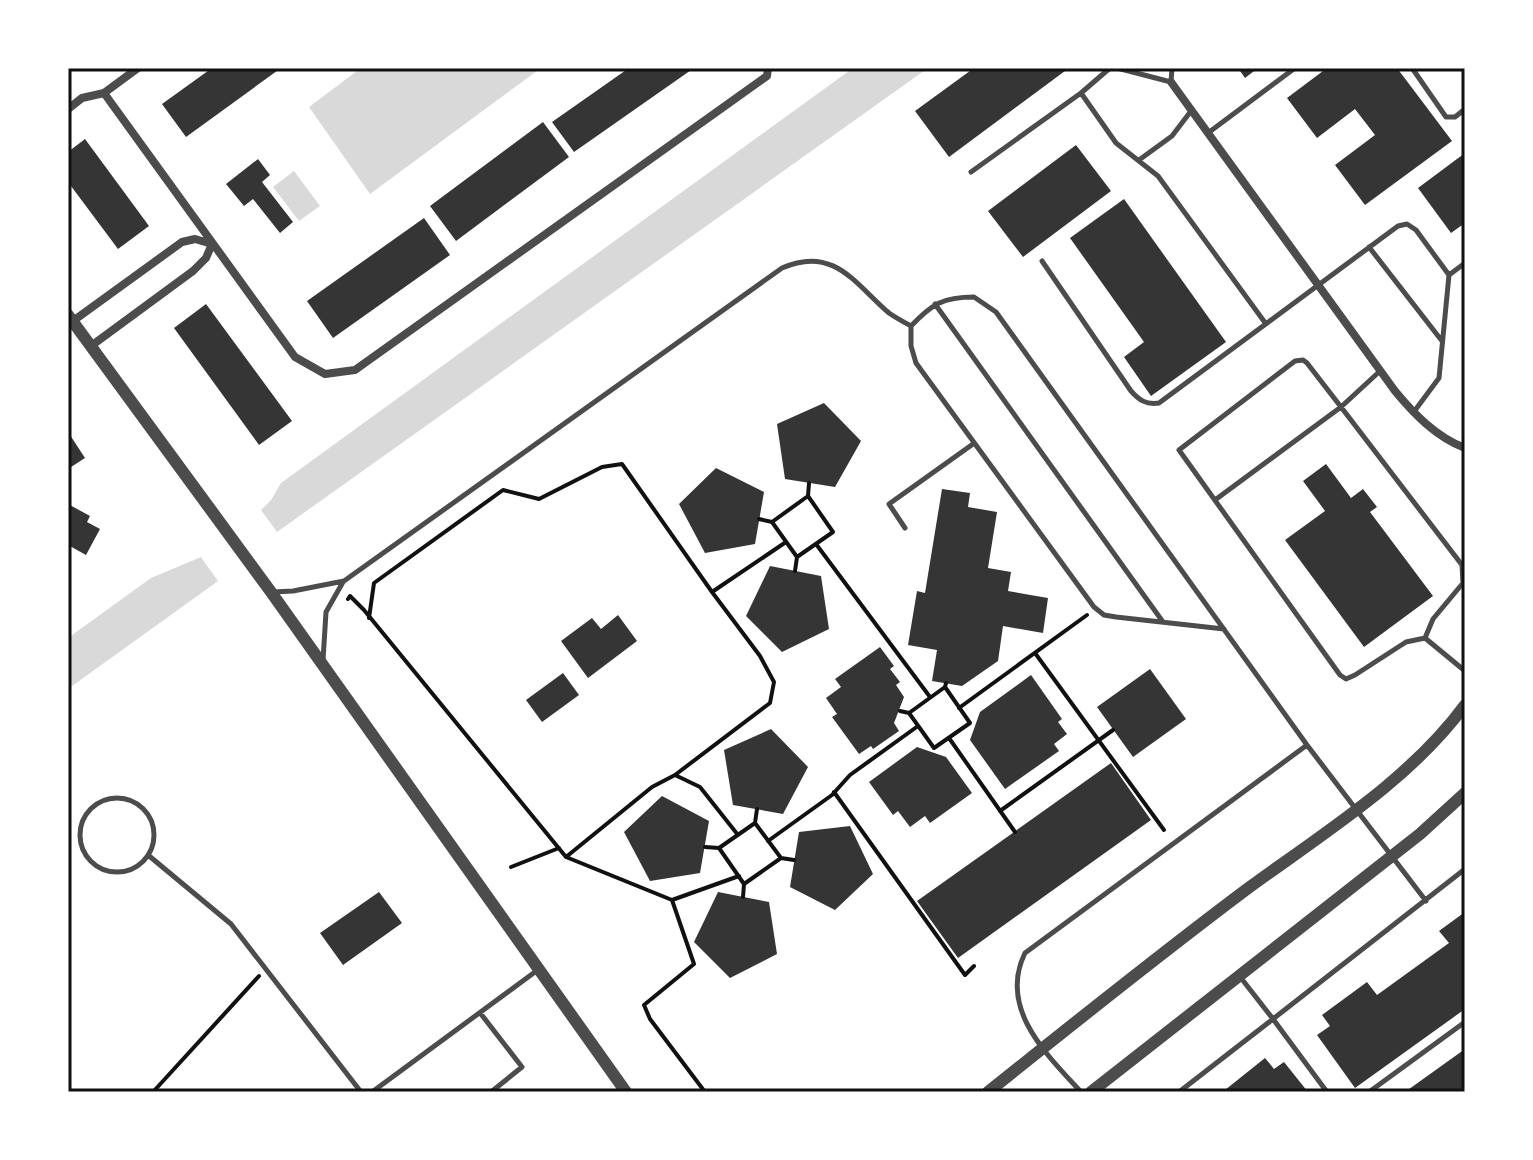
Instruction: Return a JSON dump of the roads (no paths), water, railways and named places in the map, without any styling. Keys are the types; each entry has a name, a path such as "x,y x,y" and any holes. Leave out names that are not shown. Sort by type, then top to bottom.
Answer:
{"street":[{"path":"68,109 82,98 104,93 138,68"},
{"path":"104,93 295,357 325,374 355,370 767,76 768,68"},
{"path":"1171,82 1413,413 1435,431 1465,448"},
{"path":"212,244 195,239 182,242 70,318 271,592 626,1092"},
{"path":"91,346 193,271 206,258 212,244"},
{"path":"988,1092 1149,963 1356,808 1424,752 1465,705"},
{"path":"1091,1092 1393,855 1465,793"}],"lane":[{"path":"971,172 1081,93 1110,68"},
{"path":"1117,68 1171,82 1172,68"},
{"path":"1208,133 1295,68"},
{"path":"1412,68 1446,117 1455,117 1465,109"},
{"path":"1081,93 1116,143 1158,176 1266,324"},
{"path":"1139,160 1172,136 1191,110"},
{"path":"1042,261 1131,391 1150,405 1159,403 1398,226 1407,224 1416,230 1449,275 1439,378 1413,413"},
{"path":"1369,247 1443,342"},
{"path":"271,592 315,588 344,581 782,268 806,261 820,262 846,271 891,314 911,326"},
{"path":"1449,275 1465,263"},
{"path":"1224,629 1116,617 1104,615 1096,609 916,363 911,346 911,326 935,304 960,297 974,297 996,312 1224,629 1307,745 1426,901"},
{"path":"935,304 1163,623"},
{"path":"1295,361 1307,363 1462,565 1463,583 1433,619 1425,638 1406,642 1346,679 1340,675 1179,450 1295,361"},
{"path":"1215,500 1341,407 1380,371"},
{"path":"905,528 889,504 973,444"},
{"path":"323,665 326,612 344,581"},
{"path":"1425,638 1465,671"},
{"path":"1081,1092 1042,1049 1018,1004 1016,981 1025,953 1307,745"},
{"path":"112,797 133,801 144,809 154,829 148,855 125,872 99,868 86,857 81,845 82,820 102,800 112,797"},
{"path":"148,855 231,924 361,1092"},
{"path":"1179,1092 1465,869"},
{"path":"372,1092 539,969"},
{"path":"1239,975 1327,1092"},
{"path":"481,1014 522,1067 491,1092"},
{"path":"1369,1092 1465,1022"}]}
